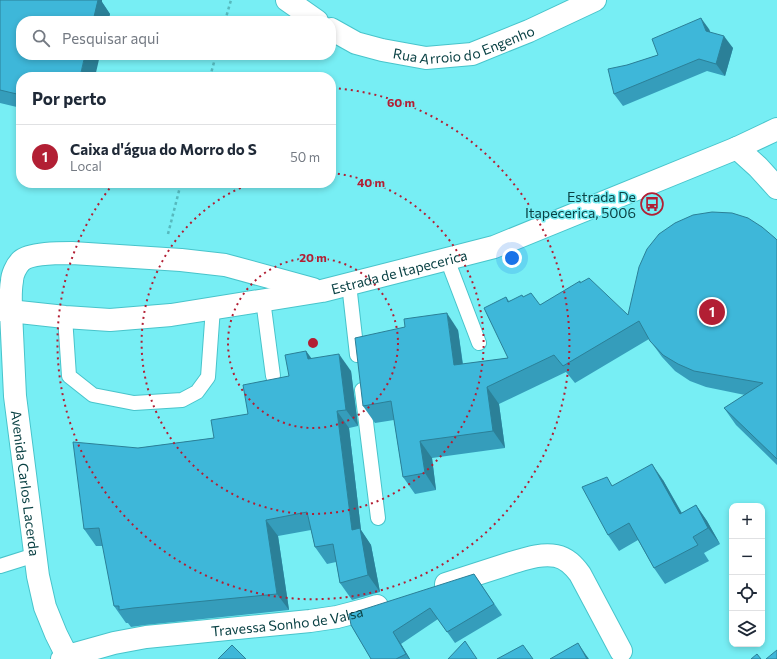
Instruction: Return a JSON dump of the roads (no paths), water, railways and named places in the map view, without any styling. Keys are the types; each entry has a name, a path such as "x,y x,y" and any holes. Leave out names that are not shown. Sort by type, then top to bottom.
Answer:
{"main road":[{"path":"287,0 310,16"},
{"name":"Rua Arroio do Engenho","path":"336,32 356,43 382,50 426,58 472,54 529,31 595,0"},
{"name":"Estrada de Itapecerica","path":"6,320 65,317 110,320 172,315 322,291 494,247 737,148 777,129"},
{"path":"737,148 758,167 777,188"},
{"name":"Avenida Carlos Lacerda","path":"67,656 45,607 38,576 6,320 12,279 21,261 34,256 58,253 181,260 225,265 322,291"},
{"path":"429,589 529,558 546,555 564,558 573,565 580,574 620,651"},
{"name":"Travessa Sonho de Valsa","path":"67,656 114,643 146,637 337,617 393,601"}],"lane":[{"path":"446,259 479,343"},
{"path":"349,284 378,518"},
{"path":"263,300 273,376"},
{"path":"65,317 69,376 93,395 134,404 182,400 197,392 208,377 213,308"},
{"path":"0,566 35,555"}],"place":[{"name":"Estrada De Itapecerica, 5006","path":"652,204"},
{"name":"Caixa d'água do Morro do S","path":"712,312"}]}
